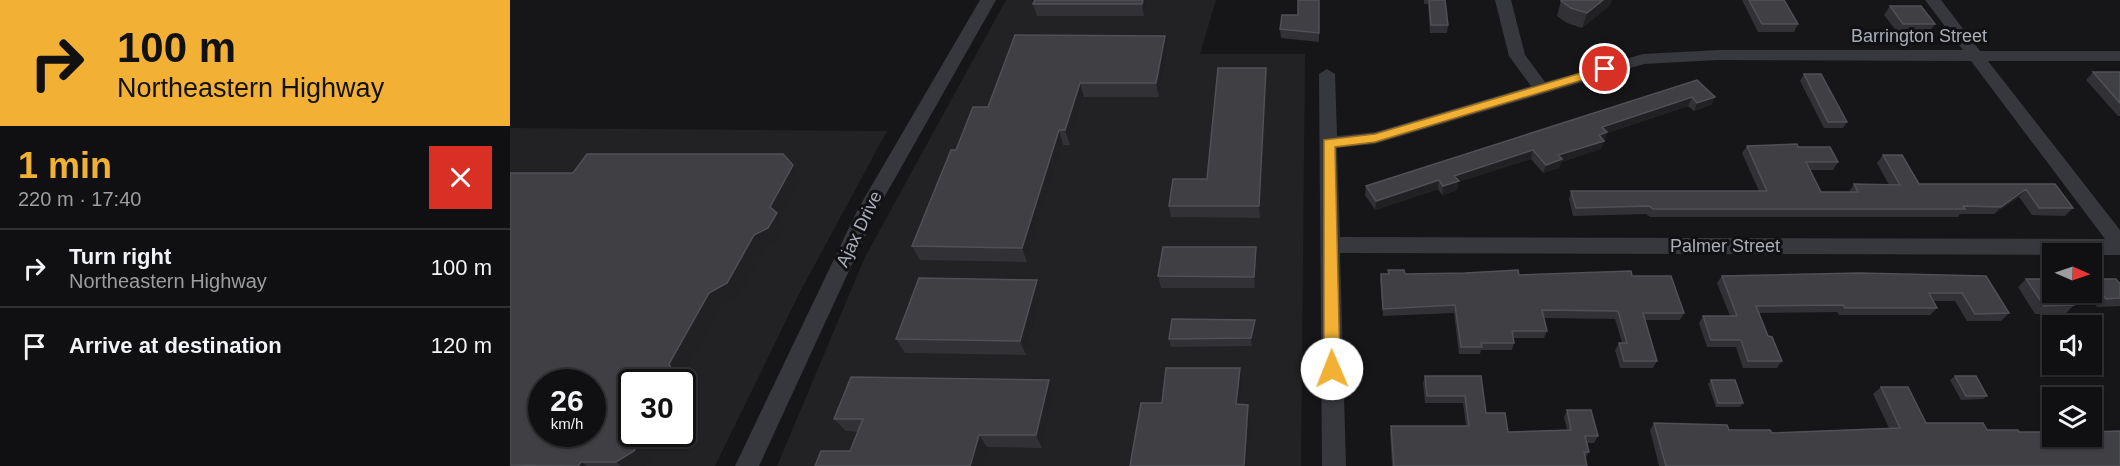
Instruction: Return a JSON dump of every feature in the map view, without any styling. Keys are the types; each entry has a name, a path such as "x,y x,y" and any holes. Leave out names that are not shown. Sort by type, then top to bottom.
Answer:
{"street":[{"name":"Ajax Drive","path":"747,466 868,209 988,0"},
{"path":"1503,0 1517,56 1541,88"},
{"path":"1933,0 2120,246"},
{"name":"Barrington Street","path":"1329,143 1375,138 1643,59 1718,55 2120,56"},
{"path":"1327,74 1334,466"},
{"name":"Palmer Street","path":"1330,245 2120,246"}],"shaded area":[{"path":"1006,0 1216,0 1200,54 1305,54 1301,466 777,466 865,257"},
{"path":"510,128 887,131 800,292 715,466 510,466"}],"building":[{"path":"1035,0 1143,0 1142,4 1033,4"},
{"path":"1298,0 1319,0 1319,33 1280,29 1282,15 1298,15"},
{"path":"1429,0 1445,0 1448,25 1431,25"},
{"path":"1562,0 1603,0 1587,13 1571,8"},
{"path":"1749,0 1784,0 1798,24 1762,24"},
{"path":"1890,6 1921,6 1935,24 1903,24"},
{"path":"1015,35 1165,36 1156,83 1080,83 1065,130 1059,130 1022,248 912,246 951,150 956,150 973,107 988,107"},
{"path":"1218,68 1266,68 1259,206 1169,206 1173,179 1207,179"},
{"path":"2093,72 2120,72 2120,103"},
{"path":"1804,74 1821,74 1847,122 1828,122"},
{"path":"1697,80 1715,97 1697,103 1692,97 1602,127 1607,132 1599,135 1604,141 1558,155 1562,159 1546,165 1533,150 1454,176 1459,181 1443,186 1439,180 1376,201 1366,186"},
{"path":"1797,144 1798,147 1830,147 1838,162 1806,162 1821,192 1858,192 1854,184 1900,185 1883,155 1902,155 1919,184 2055,184 2073,208 2039,208 2026,189 2001,207 1963,206 1965,209 1653,209 1649,206 1576,208 1571,191 1767,191 1747,146"},
{"path":"587,154 783,154 793,165 770,207 777,213 768,228 754,235 727,283 709,293 669,364 671,369 618,369 618,447 636,447 634,451 616,462 581,462 578,466 510,465 510,173 573,173"},
{"path":"1163,247 1256,247 1254,277 1158,276"},
{"path":"1388,270 1404,270 1405,274 1518,270 1519,275 1631,271 1632,276 1671,276 1684,313 1643,313 1657,361 1624,361 1619,343 1627,343 1618,311 1542,310 1547,331 1512,331 1514,343 1481,343 1482,347 1461,347 1455,305 1383,309 1381,274 1389,274"},
{"path":"1860,273 1986,276 2009,313 1975,314 1962,293 1929,293 1937,308 1845,308 1843,305 1756,306 1768,336 1772,337 1782,361 1748,361 1741,340 1711,340 1703,316 1737,316 1722,276"},
{"path":"919,278 1037,280 1020,341 896,339"},
{"path":"2026,279 2042,279 2042,303"},
{"path":"2102,279 2116,279 2120,284 2120,298 2106,299 2102,293"},
{"path":"2042,303 2073,303 2074,305 2044,306"},
{"path":"1172,319 1255,320 1251,338 1169,339"},
{"path":"1166,368 1240,368 1236,404 1248,405 1244,466 1130,466 1141,403 1162,403"},
{"path":"1425,376 1481,376 1486,413 1505,413 1508,432 1571,430 1567,410 1591,410 1598,436 1585,436 1589,452 1584,452 1587,466 1394,466 1391,426 1469,426 1465,396 1427,396"},
{"path":"1955,376 1976,376 1987,396 1966,396"},
{"path":"851,377 1049,380 1036,435 979,435 970,466 815,466 821,451 850,451 863,419 834,419"},
{"path":"1711,380 1735,380 1743,403 1718,403"},
{"path":"1881,387 1908,387 1926,423 1983,423 1987,430 2042,432 2042,447 2102,447 2102,432 2120,431 2120,466 1666,466 1654,423 1727,425 1729,430 1770,430 1772,433 1900,428"}],"route":[{"path":"1332,369 1329,143 1348,143 1375,138 1605,69"}]}
